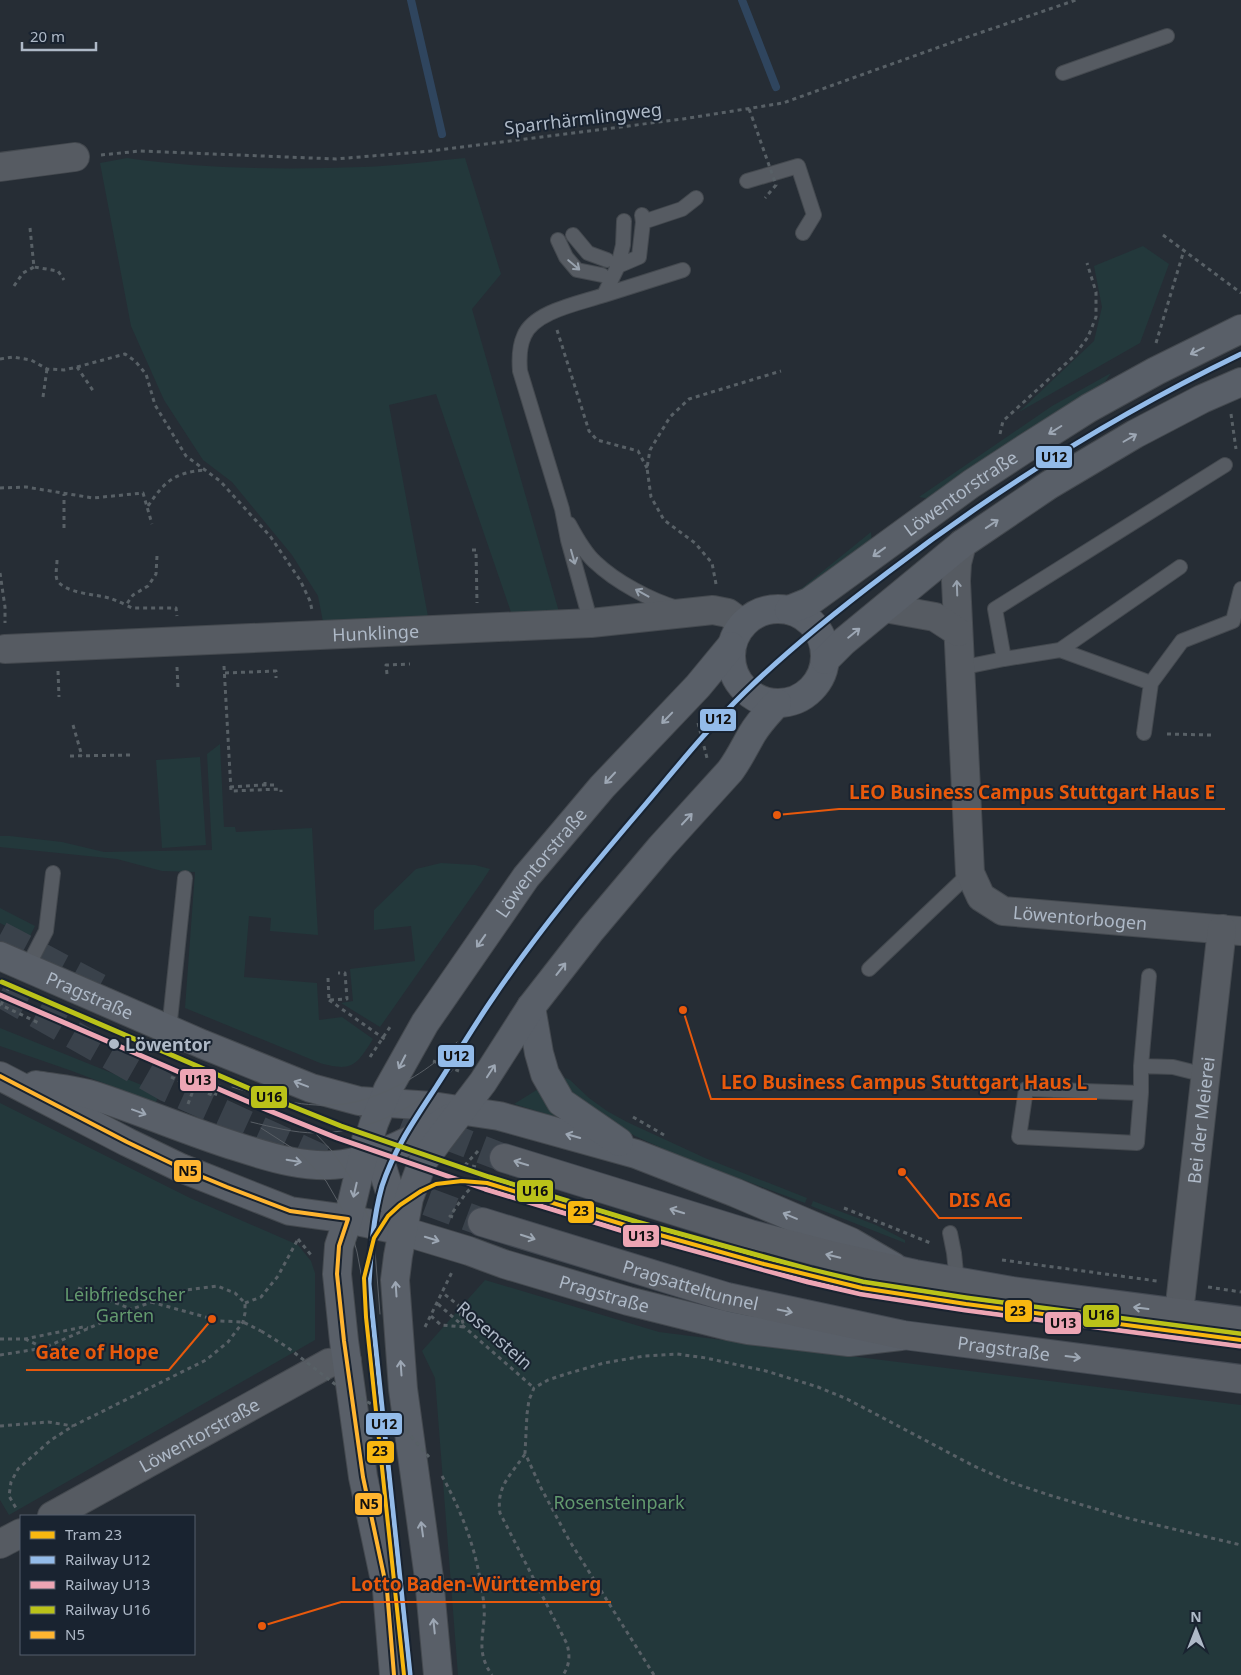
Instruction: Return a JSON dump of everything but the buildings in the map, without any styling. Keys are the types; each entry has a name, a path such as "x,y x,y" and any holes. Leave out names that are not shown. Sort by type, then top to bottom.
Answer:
{"main road":[{"name":"Löwentorstraße","path":"789,610 808,602 971,484 1082,413 1156,371 1241,329"},
{"path":"737,635 732,668 742,687 764,701 777,703 794,700 810,691 820,677 826,660 843,642 962,544 1049,485 1135,434 1202,399 1236,394"},
{"name":"Löwentorstraße","path":"394,1675 386,1590 362,1477 337,1274 339,1246 382,1102 409,1050 465,963 526,877 591,800 698,686 756,613 772,608 789,610 802,615 813,624 821,635 826,660"},
{"path":"438,1675 429,1578 403,1389 395,1280 409,1198 423,1161 483,1082 531,1007 642,870 730,771 740,758 752,733 777,703"},
{"name":"Pragstraße","path":"0,956 170,1030 311,1088 359,1101 462,1110 519,1120 636,1154 833,1234 862,1248 886,1263 915,1274"},
{"path":"531,1007 545,1074 561,1102 636,1154"},
{"path":"5,1078 94,1095 205,1137 280,1159 312,1165 341,1164 437,1126 462,1110"},
{"name":"Pragstraße","path":"5,1078 127,1142 219,1184 290,1211 348,1219 403,1231 504,1264 628,1301 728,1326 849,1342 903,1336 1189,1371 1241,1384"},
{"path":"338,1096 351,1113 368,1153 382,1167 403,1231"},
{"name":"Pragstraße","path":"504,1158 750,1234 834,1256 915,1274 957,1282 1241,1321"},
{"name":"Pragsatteltunnel","path":"482,1222 728,1297 903,1336"},
{"path":"1189,1371 1241,1379"}],"street":[{"path":"0,166 75,157"},
{"name":"Löwentorbogen","path":"962,544 956,573 970,873 981,897 1003,911 1231,930"},
{"path":"885,608 935,618 958,632"},
{"name":"Hunklinge","path":"2,651 591,623 713,610 728,613 737,635"},
{"name":"Bei der Meierei","path":"1179,1313 1205,1075 1231,930"},
{"name":"Löwentorstraße","path":"54,1515 329,1363 347,1361"},
{"path":"0,1544 20,1524"}],"lane":[{"path":"1063,73 1167,36"},
{"path":"747,181 802,164 814,215 803,233"},
{"path":"573,236 588,253 613,263 639,257 643,218 682,209 696,198"},
{"path":"604,295 613,263 623,245 624,221"},
{"path":"558,240 566,258 577,270 602,275"},
{"path":"591,623 568,540 562,510 520,371 519,357 524,335 544,316 683,270"},
{"path":"1004,660 995,608 1225,465"},
{"path":"562,510 577,538 595,562 620,581 661,603 686,612"},
{"path":"960,668 1060,650 1180,566"},
{"path":"1144,733 1151,683 1182,641 1233,621 1241,589"},
{"path":"1060,650 1151,683"},
{"path":"27,968 46,932 53,873"},
{"path":"869,969 970,873"},
{"path":"170,1030 185,878"},
{"path":"1141,1093 1026,1089 1019,1136 1137,1143 1141,1093 1141,1066 1150,976"},
{"path":"1141,1066 1173,1067 1205,1075"},
{"path":"950,1233 957,1282"}],"path":[{"name":"Sparrhärmlingweg","path":"75,157 140,152 345,158 431,152 683,119 783,102 1076,0"},
{"path":"748,108 776,185 765,198"},
{"path":"30,228 34,267"},
{"path":"1164,236 1241,293"},
{"path":"1155,346 1184,250"},
{"path":"999,437 1003,421 1073,357 1088,337 1096,317 1096,292 1087,263"},
{"path":"14,286 23,273 34,267 58,271 64,280"},
{"path":"552,313 589,431 597,440 638,451 647,468"},
{"path":"0,359 13,357 31,360 47,369 64,370 125,354 135,362 146,374 155,405 186,456 220,481 270,536 300,580 310,601 315,635"},
{"path":"77,367 94,392"},
{"path":"43,397 47,369"},
{"path":"717,592 712,563 695,543 664,520 651,497 647,468 650,450 670,417 689,399 780,371"},
{"path":"1236,394 1237,452"},
{"path":"147,507 158,492 174,477 187,472 206,470"},
{"path":"0,488 26,487 93,498 143,493 152,524"},
{"path":"64,494 64,528"},
{"path":"472,550 476,550 478,608"},
{"path":"126,605 133,595 148,586 156,574 157,556"},
{"path":"57,560 56,575 58,581 64,586 75,591 111,599 132,608 145,608"},
{"path":"0,573 6,607 2,651"},
{"path":"223,639 231,791 282,789 282,792"},
{"path":"176,664 178,689"},
{"path":"386,674 386,665 410,664"},
{"path":"58,665 59,697"},
{"path":"225,672 276,671 276,678"},
{"path":"696,717 707,758 713,753"},
{"path":"73,725 82,756"},
{"path":"1167,734 1211,734"},
{"path":"70,756 132,755"},
{"path":"230,787 274,785 274,782"},
{"path":"263,784 265,790"},
{"path":"329,1000 347,999 345,973 338,973"},
{"path":"328,978 329,1000"},
{"path":"329,1000 382,1039 483,1082"},
{"path":"370,1057 382,1039"},
{"path":"170,1077 194,1088"},
{"path":"630,1116 666,1136"},
{"path":"840,1207 954,1253"},
{"path":"290,1236 298,1239 314,1260"},
{"path":"245,1303 261,1297 278,1276 298,1239"},
{"path":"997,1260 1241,1292"},
{"path":"424,1330 454,1267"},
{"path":"0,1355 44,1348 132,1309 186,1290 217,1286 235,1293 245,1303 243,1322 228,1342 206,1360 73,1426 51,1440 18,1469 11,1482 9,1496 20,1524"},
{"path":"78,1288 132,1309"},
{"path":"432,1316 441,1325 464,1327 458,1305 443,1293"},
{"path":"151,1302 220,1321 243,1322 261,1331 287,1347 336,1385 377,1407 402,1426 433,1462"},
{"name":"Rosenstein","path":"438,1304 534,1388"},
{"path":"0,1339 25,1339 83,1326 88,1328"},
{"path":"25,1339 44,1348"},
{"path":"654,1675 569,1540 541,1488 525,1453 526,1414 534,1388 548,1380 604,1363 644,1356 677,1354 706,1358 766,1371 818,1387 847,1399 974,1466 1010,1482 1123,1516 1241,1545"},
{"path":"0,1426 48,1422 73,1426"},
{"path":"525,1453 500,1492 498,1503 500,1513 567,1644 570,1655 566,1671 563,1675"},
{"path":"441,1473 461,1515 474,1554 484,1601 481,1652 484,1664 492,1675"}],"green space":[{"path":"127,158 156,162 244,168 303,168 401,165 465,158 501,274 472,309 559,612 512,615 436,394 389,405 429,622 324,627 318,596 292,555 232,482 203,460 164,400 131,326 100,163"},
{"path":"1143,246 1169,264 1140,343 1019,412 1094,341 1102,307 1094,266"},
{"path":"1111,373 1099,391 931,499 919,497 1052,406"},
{"path":"871,532 872,545 825,583 787,596 802,588"},
{"path":"220,744 224,827 235,827 236,832 312,828 318,935 270,931 271,918 249,916 244,977 317,983 319,1020 342,1017 373,1039 357,1061 352,1064 339,1067 320,1063 185,1008 195,872 162,871 117,859 0,847 0,836 10,836 62,842 104,852 212,850 207,754"},
{"path":"200,757 206,845 162,848 156,760"},
{"path":"441,863 475,865 490,869 380,1027 341,1003 353,1001 350,969 415,961 411,926 374,930 374,910 416,869"},
{"path":"0,908 35,926 29,938 0,923"},
{"path":"0,1028 159,1092 156,1103 0,1046"},
{"path":"563,1077 570,1080 589,1098 607,1111 627,1122 705,1158 807,1198 805,1203 677,1155 635,1136 576,1099 560,1078"},
{"path":"543,1086 566,1120 514,1104"},
{"name":"Leibfriedscher Garten","path":"0,1103 190,1198 298,1245 311,1261 315,1273 315,1340 9,1515 0,1500"},
{"path":"813,1201 876,1225 905,1240 905,1243 811,1206"},
{"name":"Rosensteinpark","path":"485,1280 659,1332 1241,1405 1241,1675 458,1675 435,1378 422,1351"}],"waterway":[{"path":"411,0 442,134"},
{"path":"742,0 776,87"}],"tunnel":[{"path":"0,935 100,988"},
{"path":"0,993 167,1088 334,1164"},
{"path":"364,1104 504,1158"},
{"path":"388,1187 482,1222"}],"tram line":[{"path":"232,1087 273,1099 302,1104 330,1105 356,1102 392,1089 425,1070 457,1042"},
{"path":"251,1122 291,1131 316,1133 349,1130 381,1120 412,1105 439,1085 466,1053"},
{"path":"267,1103 315,1133 332,1151 356,1185 374,1238 380,1314"},
{"path":"261,1128 300,1153 326,1181 348,1219 363,1284"},
{"name":"23","path":"404,1675 366,1317 364,1278 374,1238 388,1216 400,1205 421,1191 436,1184 462,1181 487,1183 635,1228 764,1264 862,1288 966,1304 1241,1340"}],"rail line":[{"name":"U12","path":"410,1674 369,1284 374,1222 382,1186 393,1159 413,1123 486,1009 547,924 693,748 732,705 779,660 869,587 929,542 1015,482 1058,454 1148,402 1241,354"},
{"name":"U16","path":"2,982 341,1126 489,1177 637,1222 863,1282 967,1298 1241,1334"},
{"name":"U13","path":"0,995 337,1138 485,1189 633,1234 808,1282 861,1294 965,1310 1240,1346"}],"transit line":[{"name":"N5","path":"0,1076 127,1142 181,1168 227,1187 290,1211 348,1219 339,1246 337,1274 344,1341 363,1477 387,1590 394,1675"}],"place":[{"name":"LEO Business Campus Stuttgart Haus E","path":"777,815"},
{"name":"LEO Business Campus Stuttgart Haus L","path":"683,1010"},
{"name":"Löwentor","path":"114,1044"},
{"name":"DIS AG","path":"902,1172"},
{"name":"Gate of Hope","path":"212,1319"},
{"name":"Lotto Baden-Württemberg","path":"262,1626"}]}
